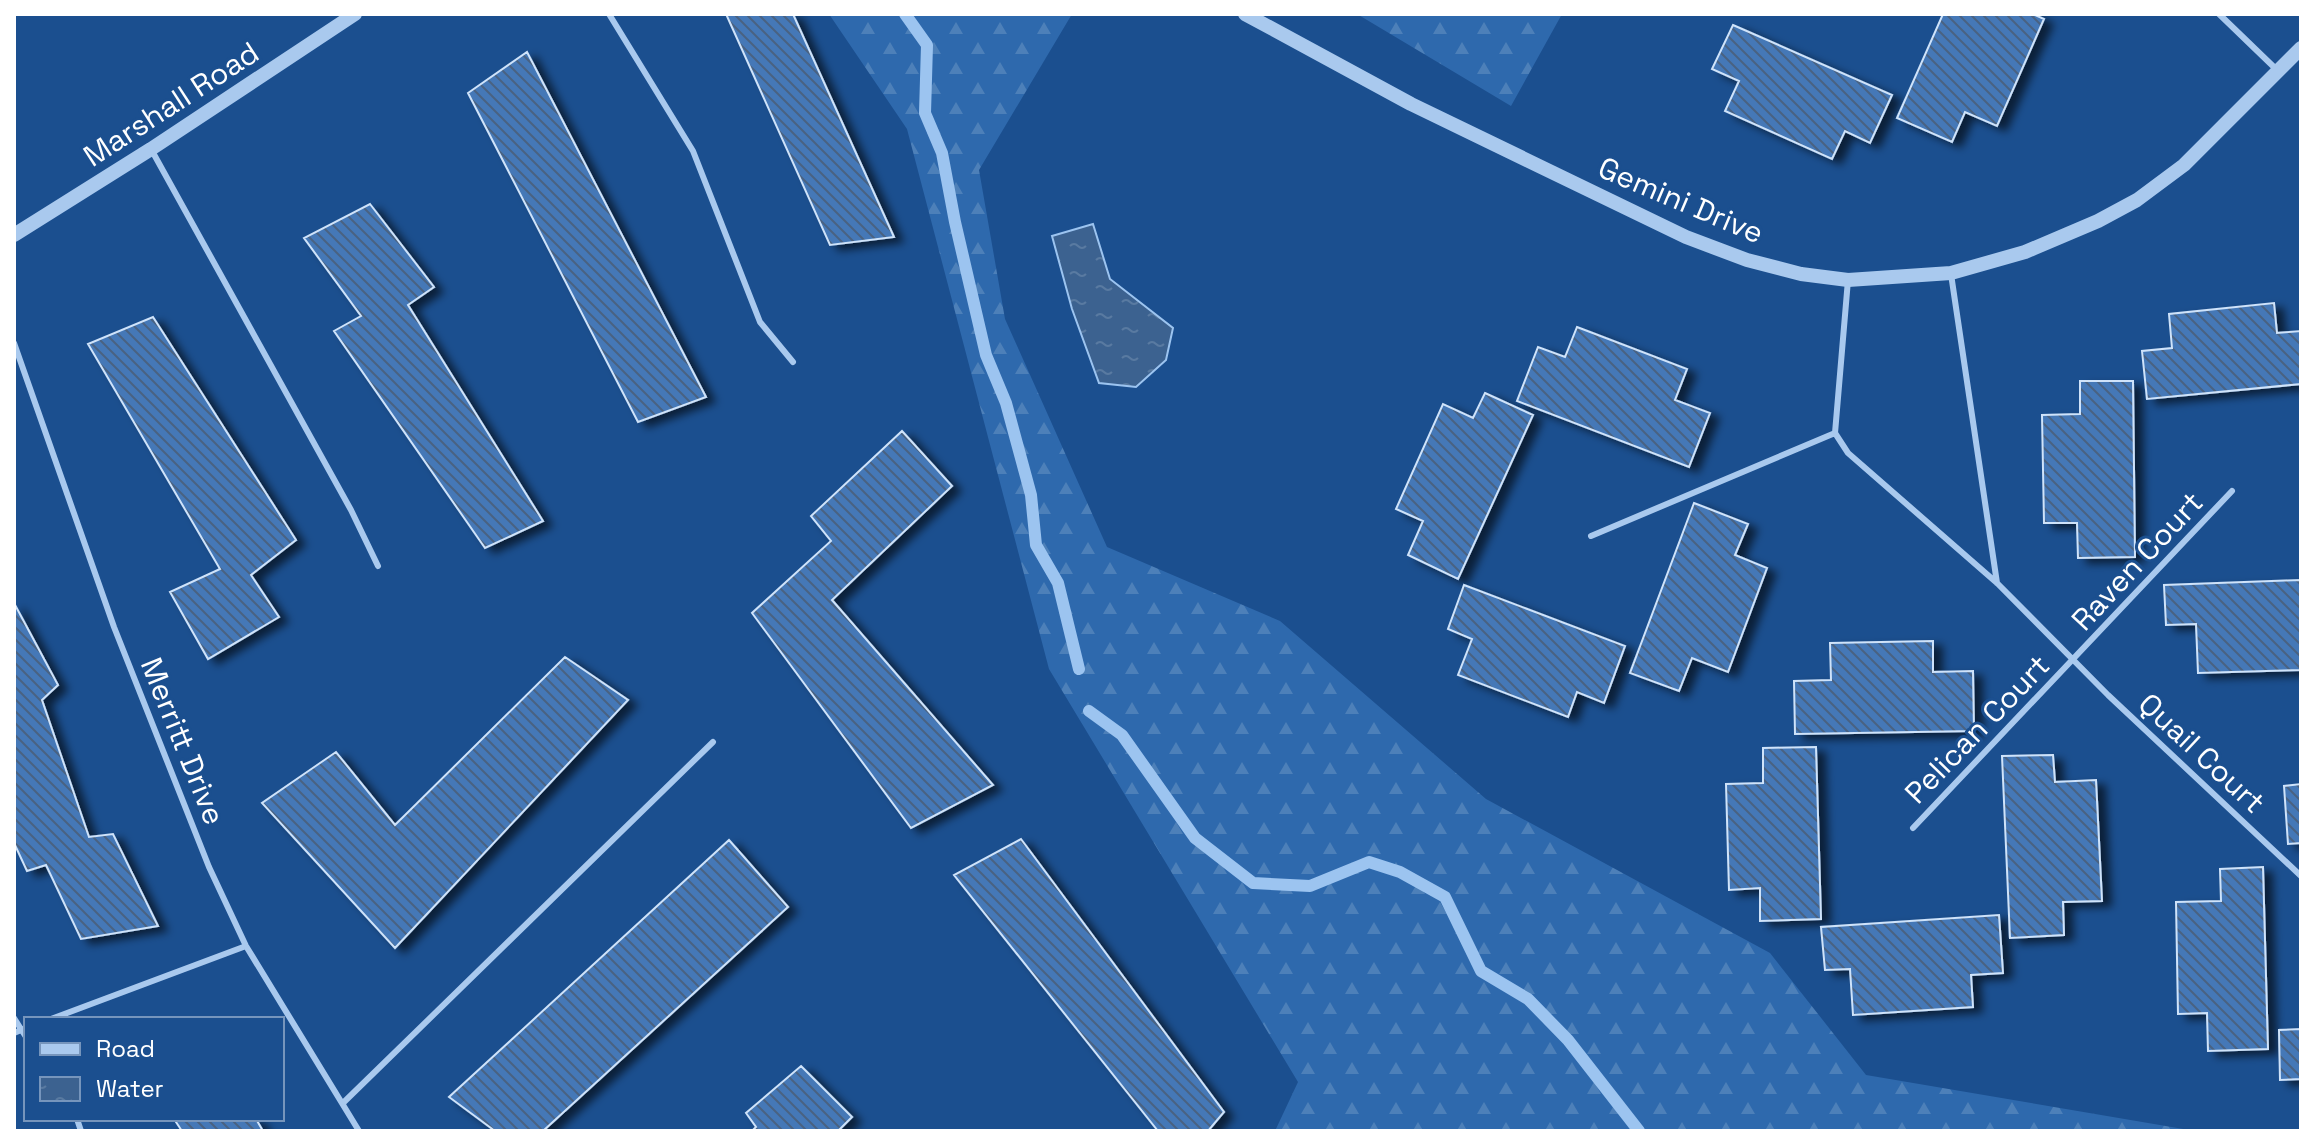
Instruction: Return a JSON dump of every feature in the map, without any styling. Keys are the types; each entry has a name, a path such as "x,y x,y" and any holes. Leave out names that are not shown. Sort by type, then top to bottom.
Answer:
{"street":[{"name":"Marshall Road","path":"14,235 355,14"},
{"name":"Gemini Drive","path":"1245,14 1411,104 1686,237 1747,260 1801,274 1848,280 1951,273 2025,252 2098,221 2137,200 2184,165 2301,48"}],"lane":[{"path":"609,14 693,151 760,322 793,362"},
{"path":"2219,14 2279,71"},
{"path":"151,149 351,510 378,566"},
{"path":"1951,273 1997,583"},
{"path":"1591,536 1835,433 1848,280"},
{"name":"Merritt Drive","path":"14,343 114,627 209,867 246,946 359,1131"},
{"name":"Quail Court","path":"1835,433 1848,453 1997,583 2073,662 2301,876"},
{"name":"Raven Court","path":"2073,662 2232,491"},
{"name":"Pelican Court","path":"1913,828 2073,662"},
{"path":"343,1103 713,742"},
{"path":"56,1017 246,946"},
{"path":"14,1018 20,1031"}],"green space":[{"path":"829,14 1072,14 979,170 1005,319 1107,547 1280,621 1486,799 1770,953 1866,1075 2195,1131 1275,1131 1298,1082 1049,669 907,129"},
{"path":"1357,14 1562,14 1511,106"}],"water":[{"path":"1093,224 1110,279 1173,328 1166,360 1136,387 1099,383 1072,309 1052,236"}],"building":[{"path":"726,14 793,14 894,237 830,245"},
{"path":"1943,14 2033,14 2044,19 1997,126 1965,112 1952,142 1897,118"},
{"path":"1733,25 1892,95 1870,143 1845,131 1832,159 1725,111 1739,81 1712,69"},
{"path":"527,52 706,397 638,422 468,93"},
{"path":"370,204 434,287 408,305 543,521 485,548 334,331 361,316 304,238"},
{"path":"2274,303 2277,333 2301,331 2301,384 2147,399 2142,351 2172,348 2169,314"},
{"path":"153,317 296,540 251,575 279,617 208,659 170,592 220,569 88,344"},
{"path":"1577,327 1687,369 1675,400 1710,413 1689,467 1517,401 1538,347 1565,357"},
{"path":"2080,381 2133,381 2135,557 2078,558 2077,523 2044,523 2042,415 2080,414"},
{"path":"1485,393 1533,415 1458,579 1408,555 1423,521 1396,509 1443,404 1473,418"},
{"path":"902,431 952,486 832,600 993,785 911,828 752,613 831,541 811,516"},
{"path":"1694,503 1748,524 1735,555 1767,568 1728,672 1692,658 1679,691 1630,673"},
{"path":"2301,580 2301,670 2198,673 2196,624 2166,625 2164,585"},
{"path":"1464,585 1625,646 1604,703 1577,692 1568,717 1458,675 1472,639 1448,629"},
{"path":"14,603 58,685 42,700 89,837 113,834 158,926 81,939 46,865 27,871 14,843"},
{"path":"1933,641 1933,672 1973,671 1974,731 1795,734 1794,681 1831,680 1830,643"},
{"path":"565,657 628,700 395,948 262,803 336,752 395,825"},
{"path":"1816,747 1821,919 1760,921 1760,888 1729,890 1726,784 1763,783 1763,748"},
{"path":"2053,755 2055,782 2096,780 2102,901 2063,902 2064,935 2010,938 2002,756"},
{"path":"2301,784 2301,843 2288,844 2284,786"},
{"path":"1021,839 1224,1112 1208,1131 1158,1131 954,875"},
{"path":"729,840 788,907 543,1131 495,1131 449,1097"},
{"path":"2263,867 2268,1049 2208,1051 2207,1013 2178,1014 2176,902 2221,901 2220,869"},
{"path":"1999,915 2003,973 1971,975 1973,1007 1853,1015 1850,969 1825,970 1821,927"},
{"path":"2301,1029 2301,1079 2280,1080 2279,1030"},
{"path":"801,1066 852,1117 838,1131 752,1131 756,1127 746,1113"},
{"path":"175,1121 257,1121 263,1131 182,1131"}],"waterway":[{"path":"905,14 927,45 925,113 942,153 986,355 1006,403 1031,495 1036,545 1058,583 1079,669"},
{"path":"1089,711 1122,735 1195,838 1253,883 1310,886 1369,862 1400,872 1445,897 1481,971 1528,999 1568,1040 1639,1131"}]}
